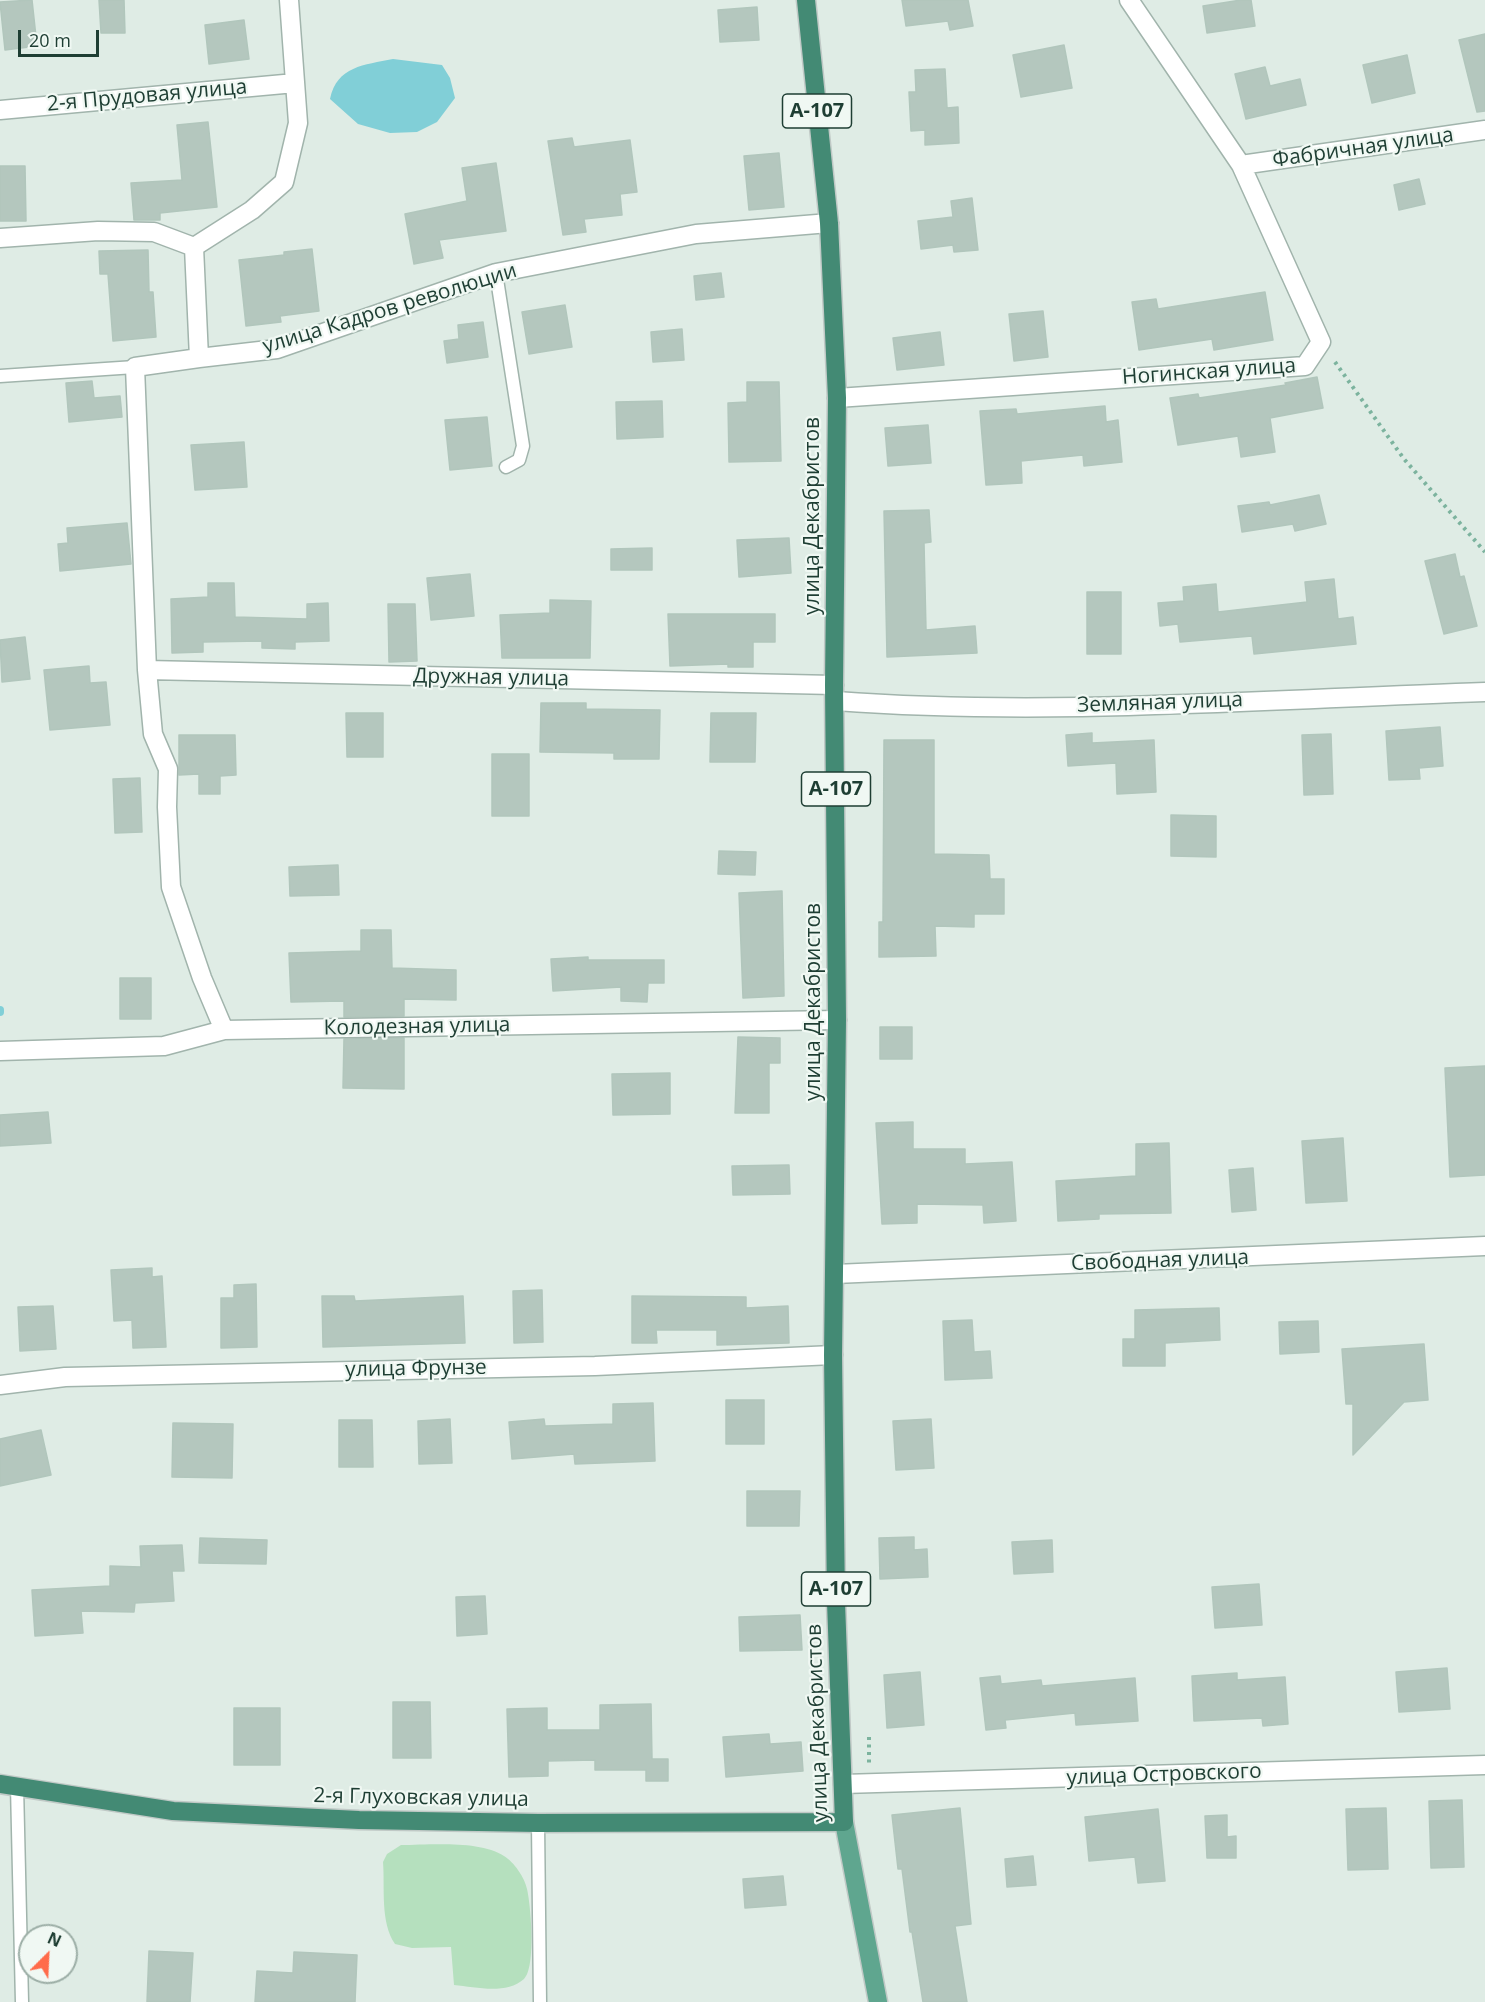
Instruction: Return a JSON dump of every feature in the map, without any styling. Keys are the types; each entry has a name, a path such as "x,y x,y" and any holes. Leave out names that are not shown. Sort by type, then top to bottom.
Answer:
{"highway":[{"name":"улица Декабристов","path":"806,0 829,223 837,398 835,693 837,1020 833,1355 836,1602 844,1822"},
{"name":"2-я Глуховская улица","path":"9,1785 173,1812 359,1820 538,1823 844,1822"}],"main road":[{"name":"улица Декабристов","path":"844,1822 878,2002"}],"street":[{"path":"194,247 252,210 284,182 298,123 289,0"},
{"name":"Ногинская улица","path":"837,398 1305,366 1321,342 1241,165 1129,0"},
{"name":"2-я Прудовая улица","path":"0,110 295,83"},
{"name":"Фабричная улица","path":"1241,165 1485,130"},
{"name":"улица Кадров революции","path":"135,367 277,349 496,273 696,234 829,223"},
{"path":"0,238 98,231 154,231 194,247"},
{"path":"194,247 199,358"},
{"path":"135,367 147,670 153,734 168,769 167,807 171,887 202,978 224,1030"},
{"name":"Дружная улица","path":"147,670 835,693"},
{"name":"Земляная улица","path":"835,693 878,704 1078,706 1485,692"},
{"name":"Колодезная улица","path":"0,1051 164,1046 224,1030 837,1020"},
{"name":"Свободная улица","path":"835,1274 1485,1246"},
{"name":"улица Фрунзе","path":"0,1385 65,1377 595,1366 833,1355"},
{"name":"улица Островского","path":"843,1784 1485,1765"}],"lane":[{"path":"496,273 523,446 519,460 506,467"},
{"path":"0,376 135,367"},
{"path":"9,1785 22,2002"},
{"path":"538,1823 540,2002"}],"path":[{"path":"1321,342 1404,459 1485,552"}],"green space":[{"path":"401,1845 468,1845 494,1851 512,1862 526,1885 529,1897 532,1936 530,1963 524,1979 509,1987 500,1988 454,1985 451,1947 412,1948 395,1944 385,1915 383,1862 387,1854"}],"water":[{"path":"393,59 442,65 450,78 455,98 437,122 417,132 390,133 358,124 330,99 334,88 345,73 362,66"}],"building":[{"path":"32,0 37,46 5,50 0,2"},
{"path":"99,0 124,0 125,33 101,33"},
{"path":"902,0 968,0 973,26 950,30 948,21 906,26"},
{"path":"1251,0 1255,26 1207,33 1203,6"},
{"path":"757,7 759,40 720,42 718,10"},
{"path":"244,20 249,59 209,64 205,25"},
{"path":"1485,34 1485,111 1477,112 1459,40"},
{"path":"1064,45 1072,88 1021,97 1013,55"},
{"path":"1407,55 1415,93 1372,103 1363,65"},
{"path":"1265,67 1270,86 1300,79 1306,105 1246,119 1235,74"},
{"path":"945,69 947,108 958,107 959,143 925,145 925,130 911,131 909,92 916,92 915,70"},
{"path":"208,122 217,207 160,213 160,220 134,220 131,183 182,180 177,125"},
{"path":"572,138 574,147 630,140 637,192 620,194 622,215 584,219 586,232 563,235 548,141"},
{"path":"779,153 784,207 749,210 744,156"},
{"path":"496,163 506,231 439,240 443,258 414,264 405,214 467,201 462,168"},
{"path":"0,166 25,166 26,221 0,221"},
{"path":"1419,179 1425,204 1399,210 1394,185"},
{"path":"972,198 978,250 954,252 953,245 921,249 918,221 953,217 951,201"},
{"path":"312,249 319,311 280,316 281,322 246,326 239,260"},
{"path":"148,250 149,292 153,292 156,337 113,341 108,274 100,274 99,251"},
{"path":"721,273 724,297 696,300 694,276"},
{"path":"1265,292 1273,340 1214,350 1212,339 1139,350 1132,302 1156,299 1158,309"},
{"path":"565,305 572,347 529,354 522,312"},
{"path":"1043,311 1048,357 1014,361 1009,314"},
{"path":"483,322 488,357 447,363 444,341 459,339 458,325"},
{"path":"682,329 684,360 653,362 651,332"},
{"path":"940,332 944,365 897,370 893,338"},
{"path":"1317,377 1323,408 1270,418 1275,452 1241,457 1238,436 1178,445 1170,398 1198,394 1199,398 1286,385 1285,383"},
{"path":"92,381 94,398 120,396 122,417 69,422 66,383"},
{"path":"747,382 779,382 781,461 729,462 728,403 747,402"},
{"path":"662,401 663,437 617,439 616,402"},
{"path":"1105,406 1106,422 1118,420 1122,462 1084,466 1083,455 1021,461 1022,483 986,485 980,411 1016,409 1017,414"},
{"path":"487,417 492,466 450,470 445,420"},
{"path":"928,425 931,463 888,466 885,428"},
{"path":"244,442 247,487 195,490 191,445"},
{"path":"1319,495 1326,524 1295,531 1293,524 1242,532 1238,506 1269,502 1270,505"},
{"path":"929,510 931,542 924,543 926,630 975,626 977,653 887,657 884,511"},
{"path":"127,523 131,564 60,571 58,544 68,543 67,528"},
{"path":"789,538 791,573 739,577 737,540"},
{"path":"652,548 652,570 611,570 611,549"},
{"path":"1455,554 1460,577 1464,576 1477,626 1444,634 1425,561"},
{"path":"470,574 474,616 431,620 427,578"},
{"path":"1334,579 1338,619 1353,617 1356,644 1254,654 1252,636 1180,642 1178,624 1160,626 1158,603 1184,601 1183,587 1216,584 1218,612 1307,602 1305,582"},
{"path":"208,583 234,583 235,617 307,619 307,604 328,603 329,641 295,642 295,649 262,648 262,641 203,642 203,652 172,653 171,599 208,597"},
{"path":"1087,592 1121,592 1121,654 1087,654"},
{"path":"550,600 591,601 590,658 502,658 500,615 550,613"},
{"path":"388,604 415,604 417,661 389,662"},
{"path":"668,614 775,614 775,642 753,642 753,667 728,667 728,664 670,666"},
{"path":"25,637 30,679 2,682 0,640"},
{"path":"89,666 90,683 106,682 110,725 50,730 44,670"},
{"path":"541,703 586,703 586,709 660,710 659,759 614,759 614,753 540,752"},
{"path":"346,713 383,713 383,757 347,757"},
{"path":"711,713 756,713 755,762 710,762"},
{"path":"1440,727 1443,766 1419,768 1420,779 1389,780 1386,731"},
{"path":"1092,733 1092,743 1154,740 1156,792 1117,794 1116,763 1068,766 1066,735"},
{"path":"1331,734 1333,794 1304,795 1302,735"},
{"path":"179,735 235,735 236,775 220,776 220,794 199,794 199,774 179,775"},
{"path":"884,740 934,740 934,854 989,855 990,879 1004,879 1004,914 974,914 974,927 935,926 936,956 879,957 879,922 883,922"},
{"path":"492,754 529,754 529,816 492,816"},
{"path":"140,778 142,832 115,833 113,779"},
{"path":"1171,815 1216,816 1216,857 1171,856"},
{"path":"719,851 756,852 755,875 718,874"},
{"path":"338,865 339,895 290,896 289,867"},
{"path":"782,891 784,996 743,998 739,893"},
{"path":"361,930 391,930 392,968 456,970 456,1000 404,999 404,1016 344,1017 344,1001 291,1002 289,953 361,951"},
{"path":"588,957 588,960 664,960 664,983 648,983 647,1002 621,1001 621,987 553,991 551,959"},
{"path":"120,978 151,978 151,1019 120,1019"},
{"path":"880,1027 912,1027 912,1059 880,1059"},
{"path":"738,1037 780,1038 780,1063 769,1063 769,1113 735,1113"},
{"path":"404,1038 404,1089 343,1088 344,1039"},
{"path":"1485,1066 1485,1175 1450,1177 1445,1068"},
{"path":"670,1073 670,1114 613,1115 612,1074"},
{"path":"48,1112 51,1143 0,1146 0,1115"},
{"path":"913,1122 913,1149 965,1149 965,1164 1012,1162 1016,1221 984,1223 983,1205 917,1204 917,1223 882,1224 876,1123"},
{"path":"1343,1138 1347,1201 1306,1203 1302,1141"},
{"path":"1169,1143 1171,1213 1099,1214 1099,1219 1058,1221 1056,1181 1136,1176 1136,1144"},
{"path":"789,1165 790,1194 733,1195 732,1166"},
{"path":"1253,1168 1256,1210 1232,1212 1229,1170"},
{"path":"152,1268 152,1277 162,1276 166,1347 133,1348 132,1320 114,1321 111,1270"},
{"path":"256,1284 257,1347 221,1348 221,1298 234,1298 234,1285"},
{"path":"542,1290 543,1342 514,1343 513,1291"},
{"path":"322,1296 354,1296 355,1301 463,1296 465,1343 323,1347"},
{"path":"632,1296 746,1297 746,1308 788,1306 789,1343 717,1345 717,1330 656,1330 657,1343 632,1343"},
{"path":"53,1306 56,1349 20,1351 18,1307"},
{"path":"1219,1308 1220,1340 1165,1343 1165,1366 1123,1366 1123,1339 1135,1339 1135,1310"},
{"path":"972,1320 974,1352 990,1351 992,1378 945,1380 943,1321"},
{"path":"1318,1321 1319,1352 1280,1354 1279,1322"},
{"path":"1424,1344 1428,1400 1404,1402 1353,1455 1353,1404 1346,1404 1342,1349"},
{"path":"726,1400 764,1400 764,1444 726,1444"},
{"path":"653,1403 655,1461 575,1464 574,1454 512,1459 509,1422 544,1419 545,1426 613,1424 613,1404"},
{"path":"450,1419 452,1463 419,1464 418,1421"},
{"path":"931,1419 934,1468 896,1470 893,1421"},
{"path":"339,1420 372,1420 373,1467 339,1467"},
{"path":"173,1423 233,1424 232,1478 172,1477"},
{"path":"41,1430 51,1475 0,1486 0,1439"},
{"path":"747,1491 800,1491 799,1526 747,1526"},
{"path":"914,1537 914,1550 927,1549 928,1577 880,1579 879,1538"},
{"path":"200,1538 267,1540 266,1564 199,1563"},
{"path":"1052,1540 1053,1572 1014,1574 1012,1542"},
{"path":"182,1545 184,1571 172,1571 174,1601 135,1603 134,1612 81,1611 83,1633 35,1636 32,1590 110,1586 110,1566 141,1567 140,1546"},
{"path":"1259,1584 1262,1625 1215,1628 1212,1587"},
{"path":"485,1596 487,1634 457,1636 456,1597"},
{"path":"800,1615 802,1650 740,1651 739,1617"},
{"path":"1447,1668 1450,1709 1399,1712 1396,1672"},
{"path":"920,1672 924,1725 887,1728 884,1675"},
{"path":"1237,1673 1237,1680 1285,1677 1288,1724 1263,1726 1262,1718 1194,1721 1192,1676"},
{"path":"1000,1676 1001,1684 1041,1680 1042,1686 1135,1678 1138,1721 1076,1725 1075,1713 1005,1720 1006,1728 986,1730 980,1678"},
{"path":"393,1702 430,1702 431,1758 393,1758"},
{"path":"651,1704 652,1759 668,1759 668,1781 646,1781 646,1770 595,1770 595,1760 548,1761 548,1776 509,1777 507,1709 547,1708 547,1730 600,1730 600,1705"},
{"path":"234,1708 280,1708 280,1765 234,1765"},
{"path":"769,1734 770,1744 801,1742 803,1771 726,1777 723,1737"},
{"path":"1462,1800 1464,1867 1431,1868 1429,1801"},
{"path":"960,1808 971,1924 955,1926 967,2002 923,2002 912,1932 910,1932 902,1869 898,1869 892,1815"},
{"path":"1386,1808 1388,1869 1348,1870 1346,1809"},
{"path":"1158,1809 1165,1881 1138,1883 1135,1857 1089,1861 1085,1817"},
{"path":"1227,1815 1227,1837 1236,1836 1236,1858 1207,1858 1205,1816"},
{"path":"1033,1856 1036,1885 1007,1887 1005,1859"},
{"path":"783,1876 786,1905 745,1908 743,1879"},
{"path":"149,1951 193,1953 190,2002 147,2002"},
{"path":"294,1952 357,1955 355,2002 255,2002 257,1971 293,1973"}]}
